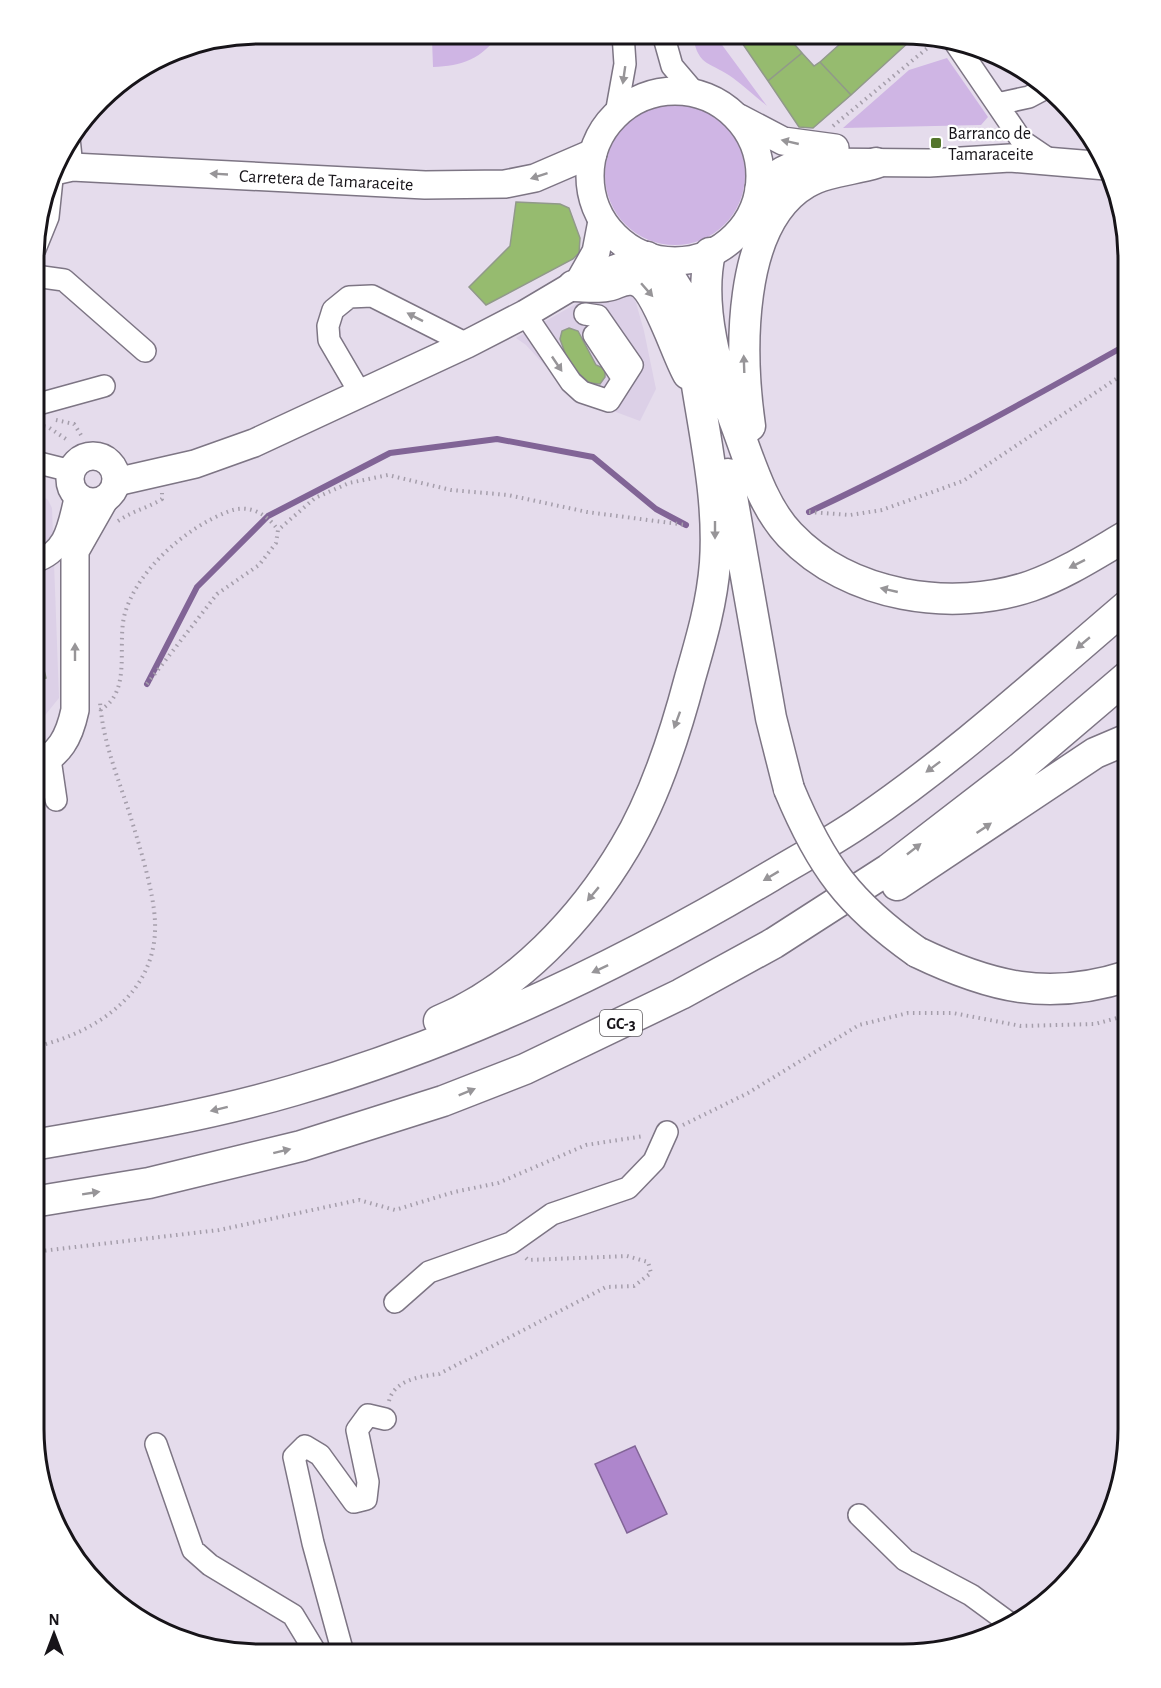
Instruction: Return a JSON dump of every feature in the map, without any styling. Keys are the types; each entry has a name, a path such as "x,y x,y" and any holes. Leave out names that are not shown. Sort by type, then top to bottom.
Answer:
{"highway":[{"path":"758,485 745,392 743,340 744,310 762,241 776,211 789,195 824,175 876,163"},
{"path":"296,1090 344,1059 444,1019 488,995 525,966 562,932 599,888 626,846 651,794 684,700 708,617 715,563 715,507 706,295 710,253"},
{"path":"645,256 676,287 699,350 709,399 711,395"},
{"path":"573,286 606,286 625,279 636,280 644,284 653,297 681,363 711,395 758,485 790,535 835,570 876,587 929,599 981,598 1032,586 1118,541"},
{"path":"711,395 771,718 789,789 806,828 831,870 855,903 886,930 917,952 964,974 1012,987 1070,989 1118,978"},
{"path":"44,1143 193,1115 296,1090 418,1048 534,1000 635,953 741,894 862,822 979,732 1118,614"},
{"name":"GC-3","path":"44,1200 149,1183 301,1146 443,1101 525,1069 702,982 774,943 889,869 1020,768 1118,685"},
{"path":"525,1069 687,1011 907,879 1095,753 1118,743"}],"main road":[{"path":"737,117 755,148 759,166 759,189 747,221 730,240 710,253 670,258 645,256 626,246 602,221 591,191 589,172 593,153 601,134 616,114 632,102 649,95 672,91 695,93 713,100 737,117 783,141 832,148 928,154 952,160"},
{"name":"Carretera de Tamaraceite","path":"61,173 424,184 505,184 535,178 593,153"},
{"path":"759,189 780,169 792,164 811,162 929,163 952,160 1050,160 1096,165"},
{"path":"573,286 596,252 602,221"},
{"path":"44,761 66,740 88,710 75,551 110,491 113,467 102,457 95,455 80,459 73,483 89,501 110,491 163,471 222,456 467,344 573,286 645,256"}],"street":[{"path":"616,114 625,64 624,44"},
{"path":"666,44 672,66 695,93"},
{"path":"962,52 1023,141 1050,160"},
{"path":"997,104 1029,97 1038,92"},
{"path":"48,218 55,189"},
{"path":"44,277 64,280 145,351"},
{"path":"525,314 560,368 582,392 609,401 632,365 598,316 585,314 573,286"},
{"path":"360,393 329,340 328,326 333,310 349,297 372,296 467,344"},
{"path":"44,403 104,386"},
{"path":"44,467 73,483 63,543 44,558"},
{"path":"44,572 75,551"},
{"path":"44,768 56,800"},
{"path":"394,1302 429,1272 511,1243 552,1214 628,1188 654,1161 667,1132"},
{"path":"341,1644 313,1543 294,1457 304,1446 320,1455 354,1502 366,1499 368,1482 357,1430 368,1415 385,1419"},
{"path":"156,1444 193,1550 210,1565 293,1615 311,1644"},
{"path":"859,1515 904,1560 971,1595 1004,1619"}],"path":[{"path":"832,148 833,125 931,45"},
{"path":"809,512 850,515 882,510 963,481 1118,378"},
{"path":"74,424 81,435"},
{"path":"44,426 66,439"},
{"path":"114,524 132,511 162,499 163,471"},
{"path":"147,684 217,594 259,565 276,543 278,530 315,498 349,483 388,475 451,490 508,495 587,512 686,525"},
{"path":"88,710 111,704 119,689 125,613 137,586 160,558 203,521 232,509 253,510 268,516 278,530"},
{"path":"88,710 99,694"},
{"path":"44,1043 88,1028 113,1012 130,996 143,979 152,954 156,920 150,892 130,816 105,743 88,710"},
{"path":"44,1251 219,1230 359,1200 395,1210 454,1192 498,1183 586,1145 667,1132 748,1093 859,1025 908,1013 953,1013 1021,1026 1095,1024 1118,1018"},
{"path":"385,1419 390,1395 412,1377 438,1374 606,1287 634,1286 651,1273 648,1262 627,1256 528,1260 511,1243"}],"shaded area":[{"path":"432,44 491,44 470,60 433,67"},
{"path":"695,44 721,44 767,106 733,78 702,59"},
{"path":"947,58 988,117 981,125 843,128 909,70"},
{"path":"675,105 702,110 725,125 740,148 745,175 740,202 725,225 702,240 675,245 648,240 625,225 610,202 605,175 610,148 625,125 648,110"},
{"path":"631,285 644,331 656,389 640,421 573,396 526,345 516,338 586,298"},
{"path":"44,497 52,508 59,698 44,717"},
{"path":"635,1446 667,1514 627,1533 595,1464"}],"building":[{"path":"743,44 794,44 802,53 768,81"},
{"path":"840,44 907,44 851,95 820,62"},
{"path":"802,53 814,66 820,62 851,95 813,128 799,127 768,81"},
{"path":"516,202 560,204 569,208 580,238 579,253 573,259 486,305 469,287 510,246"},
{"path":"569,328 578,331 596,365 605,369 605,377 600,384 589,383 569,364 560,339 562,331"}],"waterway":[{"name":"Barranco de Tamaraceite","path":"809,512 1010,410 1118,350"},
{"path":"147,684 197,587 268,516 390,453 497,439 593,457 656,509 686,525"}],"place":[{"name":"Barranco de Tamaraceite","path":"936,143"}]}
